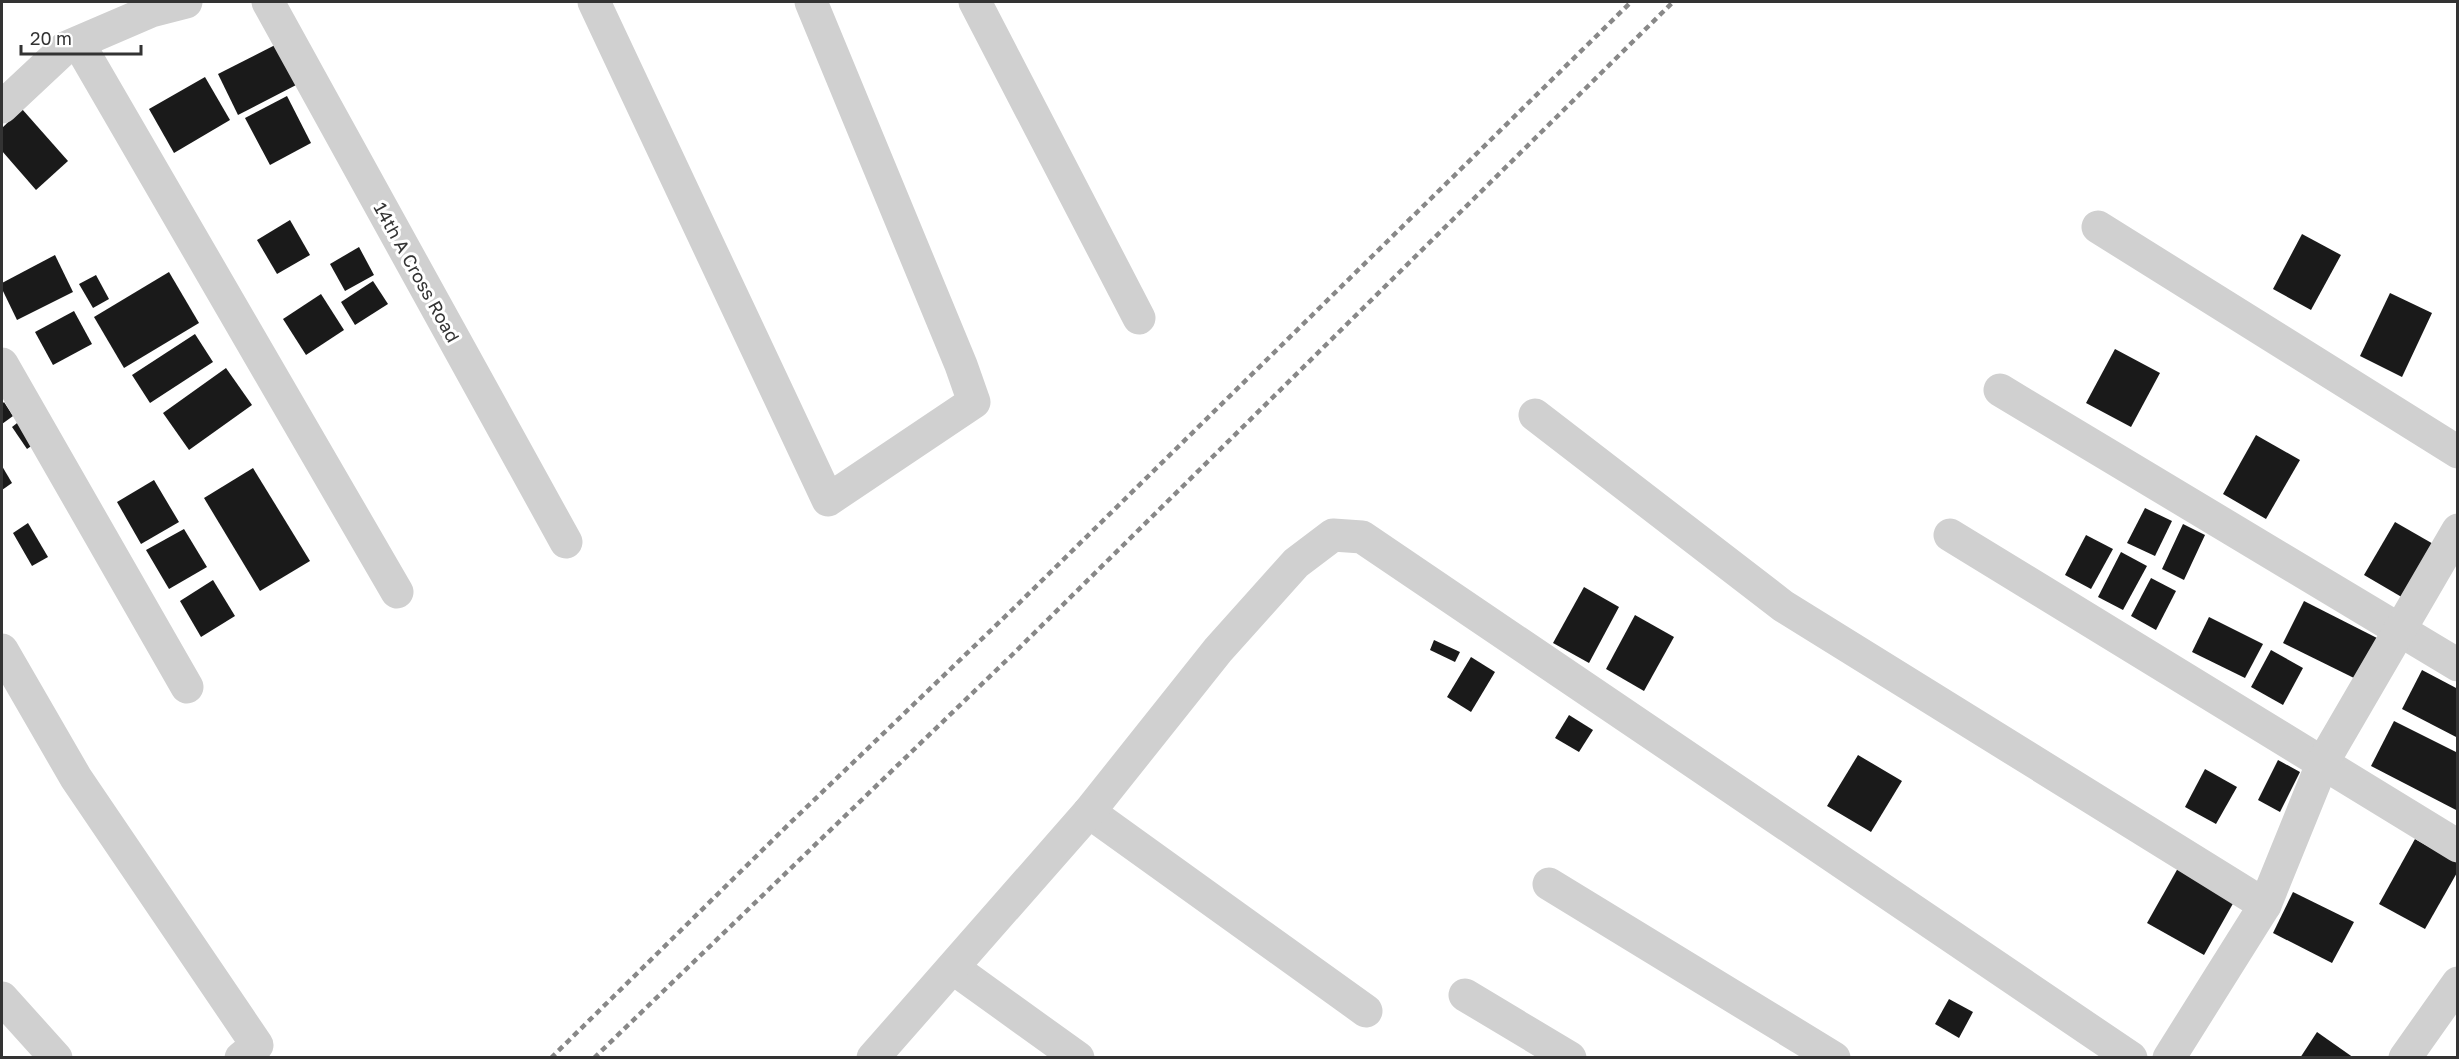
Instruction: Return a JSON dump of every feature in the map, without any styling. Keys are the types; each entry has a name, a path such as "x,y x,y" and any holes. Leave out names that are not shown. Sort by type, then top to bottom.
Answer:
{"street":[{"path":"2,107 65,48 79,44 147,6 186,2"},
{"name":"14th A Cross Road","path":"268,2 566,542"},
{"path":"594,2 828,500 974,402 812,2"},
{"path":"975,2 1139,318"},
{"path":"79,44 398,592"},
{"path":"2098,227 2457,452"},
{"path":"2,364 187,687"},
{"path":"2000,390 2457,665"},
{"path":"1535,415 1783,606 2265,905"},
{"path":"2169,1058 2265,905 2323,762 2457,530"},
{"path":"873,1058 1089,812 1218,650 1296,563 1333,535 1362,537 2131,1058"},
{"path":"1950,535 2457,846"},
{"path":"2,650 76,778 257,1045 241,1058"},
{"path":"1089,812 1366,1011"},
{"path":"1549,884 1834,1058"},
{"path":"953,968 1078,1058"},
{"path":"2406,1058 2455,990"},
{"path":"1465,995 1570,1058"},
{"path":"2,998 56,1058"}],"building":[{"path":"279,43 300,83 238,115 218,74"},
{"path":"205,77 230,120 174,153 149,109"},
{"path":"287,96 311,143 270,165 245,118"},
{"path":"22,109 68,161 36,190 2,151 2,128"},
{"path":"290,220 310,255 277,274 257,240"},
{"path":"2302,234 2341,255 2311,310 2273,289"},
{"path":"359,247 374,275 345,291 330,264"},
{"path":"55,255 73,292 17,320 2,289 2,283"},
{"path":"169,272 199,323 124,368 94,317"},
{"path":"96,275 109,299 93,308 79,284"},
{"path":"373,281 388,304 355,325 341,302"},
{"path":"2390,293 2432,313 2402,377 2360,356"},
{"path":"321,294 344,330 306,355 283,319"},
{"path":"74,311 92,344 53,365 35,332"},
{"path":"195,334 213,362 150,403 132,375"},
{"path":"2115,349 2160,373 2131,427 2086,403"},
{"path":"226,368 252,405 189,450 163,413"},
{"path":"4,402 13,416 2,424 2,404"},
{"path":"21,420 37,442 27,449 12,427"},
{"path":"2256,435 2300,460 2266,519 2223,494"},
{"path":"2,466 12,483 2,490"},
{"path":"253,468 310,561 260,591 204,498"},
{"path":"154,480 179,522 141,544 117,502"},
{"path":"2145,508 2172,521 2155,556 2127,543"},
{"path":"2395,522 2435,545 2405,599 2364,575"},
{"path":"28,523 48,557 32,566 13,533"},
{"path":"2183,524 2205,535 2184,580 2162,569"},
{"path":"184,529 207,567 169,589 146,550"},
{"path":"2086,535 2113,549 2091,589 2065,575"},
{"path":"2121,552 2147,566 2123,610 2098,597"},
{"path":"2151,578 2176,591 2156,630 2131,616"},
{"path":"213,580 235,616 201,637 180,601"},
{"path":"1584,587 1619,607 1589,663 1553,643"},
{"path":"2304,601 2377,638 2356,679 2283,643"},
{"path":"1635,615 1674,637 1644,691 1606,669"},
{"path":"2209,617 2263,644 2245,678 2192,652"},
{"path":"1434,640 1460,652 1455,662 1430,650"},
{"path":"2271,650 2303,668 2283,705 2251,687"},
{"path":"1471,657 1495,672 1471,712 1447,697"},
{"path":"2422,670 2458,689 2458,738 2402,709"},
{"path":"1569,715 1593,730 1579,752 1555,738"},
{"path":"2394,721 2458,753 2458,811 2371,766"},
{"path":"1858,755 1902,781 1871,832 1827,806"},
{"path":"2278,760 2300,772 2280,812 2258,800"},
{"path":"2205,769 2237,787 2216,824 2185,807"},
{"path":"2415,839 2458,863 2458,871 2425,929 2379,904"},
{"path":"2178,868 2235,900 2204,955 2147,923"},
{"path":"2293,892 2354,922 2332,963 2273,933"},
{"path":"1949,999 1973,1012 1959,1038 1935,1024"},
{"path":"2317,1032 2354,1058 2300,1058"}],"railway":[{"path":"551,1058 788,825 1013,609 1631,2"},
{"path":"594,1058 1012,655 1673,2"}]}
